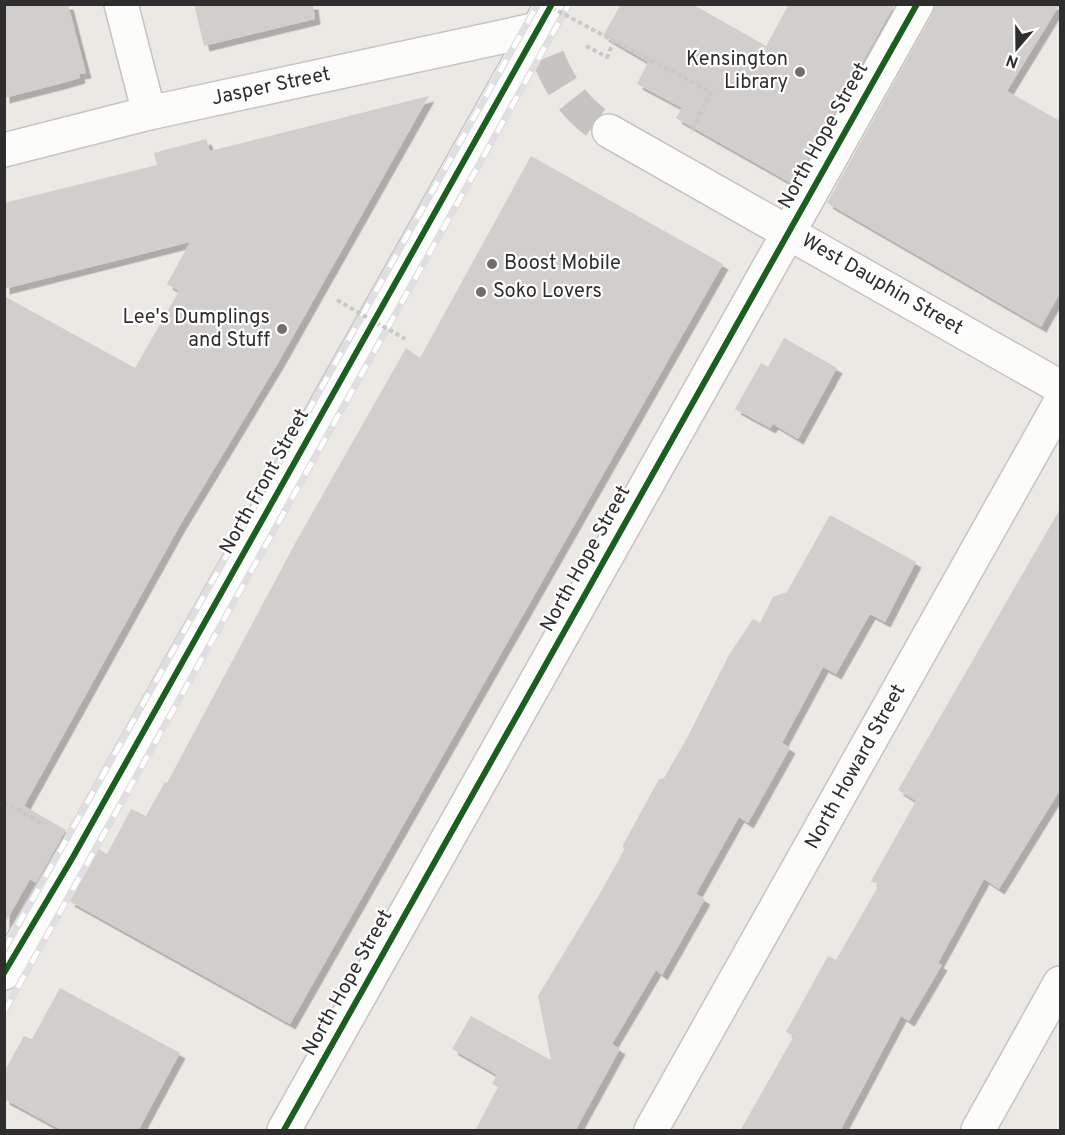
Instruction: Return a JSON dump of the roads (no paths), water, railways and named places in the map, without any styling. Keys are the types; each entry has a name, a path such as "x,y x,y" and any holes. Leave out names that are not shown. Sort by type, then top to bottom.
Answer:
{"street":[{"path":"121,4 149,113"},
{"name":"North Hope Street","path":"284,1131 917,4"},
{"name":"Jasper Street","path":"4,150 149,113 544,20"},
{"name":"North Front Street","path":"4,973 85,837 544,20"},
{"name":"West Dauphin Street","path":"609,131 1060,387"},
{"name":"North Howard Street","path":"651,1131 1060,403"},
{"path":"978,1131 1060,983"}],"tunnel":[{"path":"548,57 572,100 589,117 609,131"}],"railway":[{"path":"4,950 538,4"},
{"path":"4,1012 569,4"}],"place":[{"name":"Kensington Library","path":"800,72"},
{"name":"Boost Mobile","path":"492,264"},
{"name":"Soko Lovers","path":"481,292"},
{"name":"Lee's Dumplings and Stuff","path":"282,329"}]}
